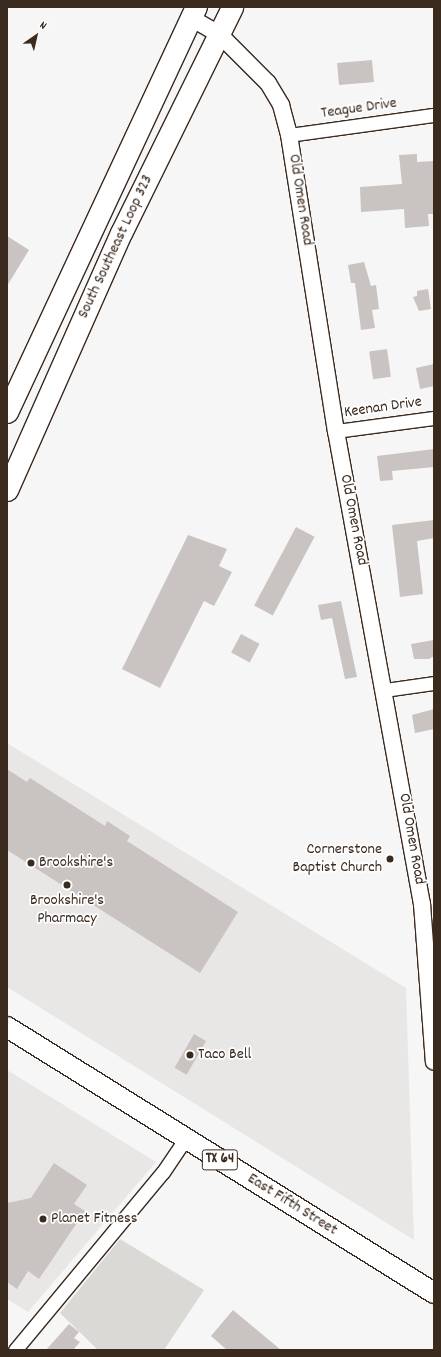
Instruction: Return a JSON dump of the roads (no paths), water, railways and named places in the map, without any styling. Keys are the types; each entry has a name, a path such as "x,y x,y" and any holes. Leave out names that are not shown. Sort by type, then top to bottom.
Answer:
{"highway":[{"name":"South Southeast Loop 323","path":"7,490 118,240 232,7"},
{"name":"South Southeast Loop 323","path":"8,410 193,12"},
{"path":"8,410 38,421"}],"main road":[{"name":"East Fifth Street","path":"7,1027 185,1139 434,1292"}],"street":[{"name":"Old Omen Road","path":"193,12 219,34 268,83 281,105 289,135 336,431 385,690 422,904 434,1062"},
{"name":"Teague Drive","path":"289,135 434,115"},
{"name":"Keenan Drive","path":"336,431 434,418"},
{"path":"385,690 434,684"},
{"path":"15,1350 163,1172 185,1139"}],"place":[{"name":"Cornerstone Baptist Church","path":"390,859"},
{"name":"Brookshire's","path":"31,863"},
{"name":"Brookshire's Pharmacy","path":"67,885"},
{"name":"Taco Bell","path":"190,1055"},
{"name":"Planet Fitness","path":"43,1219"}]}
